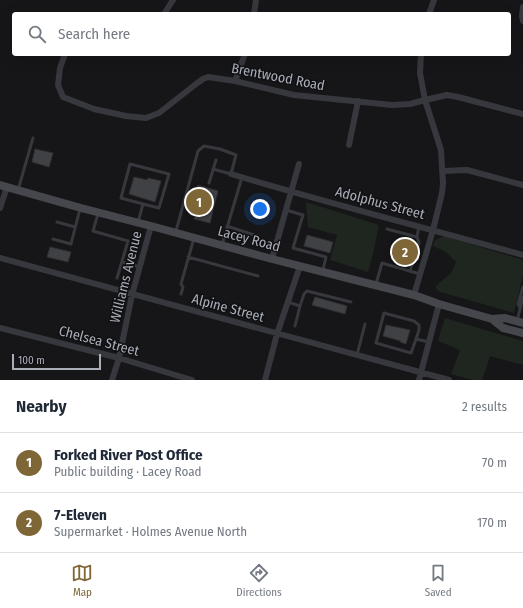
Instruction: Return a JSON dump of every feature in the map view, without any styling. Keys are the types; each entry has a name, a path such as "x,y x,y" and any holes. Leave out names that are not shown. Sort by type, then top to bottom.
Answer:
{"main road":[{"name":"Lacey Road","path":"4,186 272,259 414,295 439,304 492,319 505,318 520,322"},
{"name":"Lacey Road","path":"492,319 503,328 523,333"}],"street":[{"path":"165,12 173,0"},
{"path":"254,12 256,0"},
{"path":"430,12 434,0"},
{"path":"523,7 523,21"},
{"name":"Brentwood Road","path":"64,56 60,68 58,85 63,97 94,109 126,116 146,118 154,116 196,84 208,77 235,81 294,95 392,105 410,104 447,96 458,97 523,114"},
{"path":"235,81 244,56"},
{"path":"414,295 433,230 443,183 441,150 425,100 420,74 421,56"},
{"path":"349,144 358,102"},
{"path":"272,259 299,164"},
{"path":"442,171 467,170 523,185"},
{"name":"Adolphus Street","path":"231,174 523,255"},
{"path":"0,208 4,186"},
{"name":"Williams Avenue","path":"112,380 119,358 132,295 151,226"},
{"name":"Alpine Street","path":"0,258 449,380"},
{"path":"265,380 277,334 300,266"},
{"path":"419,380 439,304"},
{"name":"Chelsea Street","path":"0,328 119,358 192,380"}],"lane":[{"path":"18,190 33,138"},
{"path":"176,233 198,150 204,146 220,149 236,155 231,174 213,169"},
{"path":"209,183 216,160"},
{"path":"130,164 169,174 159,208 143,204 121,198 130,164"},
{"path":"222,245 242,178"},
{"path":"138,222 143,204"},
{"path":"52,240 71,244 81,208"},
{"path":"286,210 303,215 292,248 326,257 322,272"},
{"path":"98,212 93,231 128,241 118,278"},
{"path":"57,222 76,227"},
{"path":"227,226 257,236"},
{"path":"410,271 419,243 417,237 419,226"},
{"path":"387,229 417,237"},
{"path":"181,294 183,287 181,284 194,238"},
{"path":"188,257 258,276"},
{"path":"122,262 140,267"},
{"path":"375,286 382,263 420,274"},
{"path":"522,309 518,304 523,287"},
{"path":"295,326 304,294 307,291 351,302"},
{"path":"520,322 523,297"},
{"path":"288,302 300,306"},
{"path":"384,313 414,321 419,325 416,339 411,353 376,343 384,313"},
{"path":"357,355 365,324"},
{"path":"416,339 429,342"}],"shaded area":[{"path":"306,202 379,225 368,272 330,260 337,235 308,227"},
{"path":"444,236 523,260 523,275 514,313 437,291 436,286 452,272 456,262 446,252 433,246 435,240"},
{"path":"445,318 523,341 523,365 490,356 482,380 473,380 451,374 460,350 438,341"}],"building":[{"path":"35,149 53,153 49,167 32,162"},
{"path":"134,177 161,181 155,202 129,194"},
{"path":"198,185 218,191 210,223 194,219 195,216 190,215"},
{"path":"307,235 333,242 330,253 304,246"},
{"path":"399,243 415,247 411,259 396,256"},
{"path":"50,247 71,252 68,262 47,257"},
{"path":"315,297 347,306 345,314 312,305"},
{"path":"386,325 410,330 406,344 383,336"}],"place":[{"name":"Forked River Post Office","path":"199,202"},
{"name":"7-Eleven","path":"405,252"}]}
